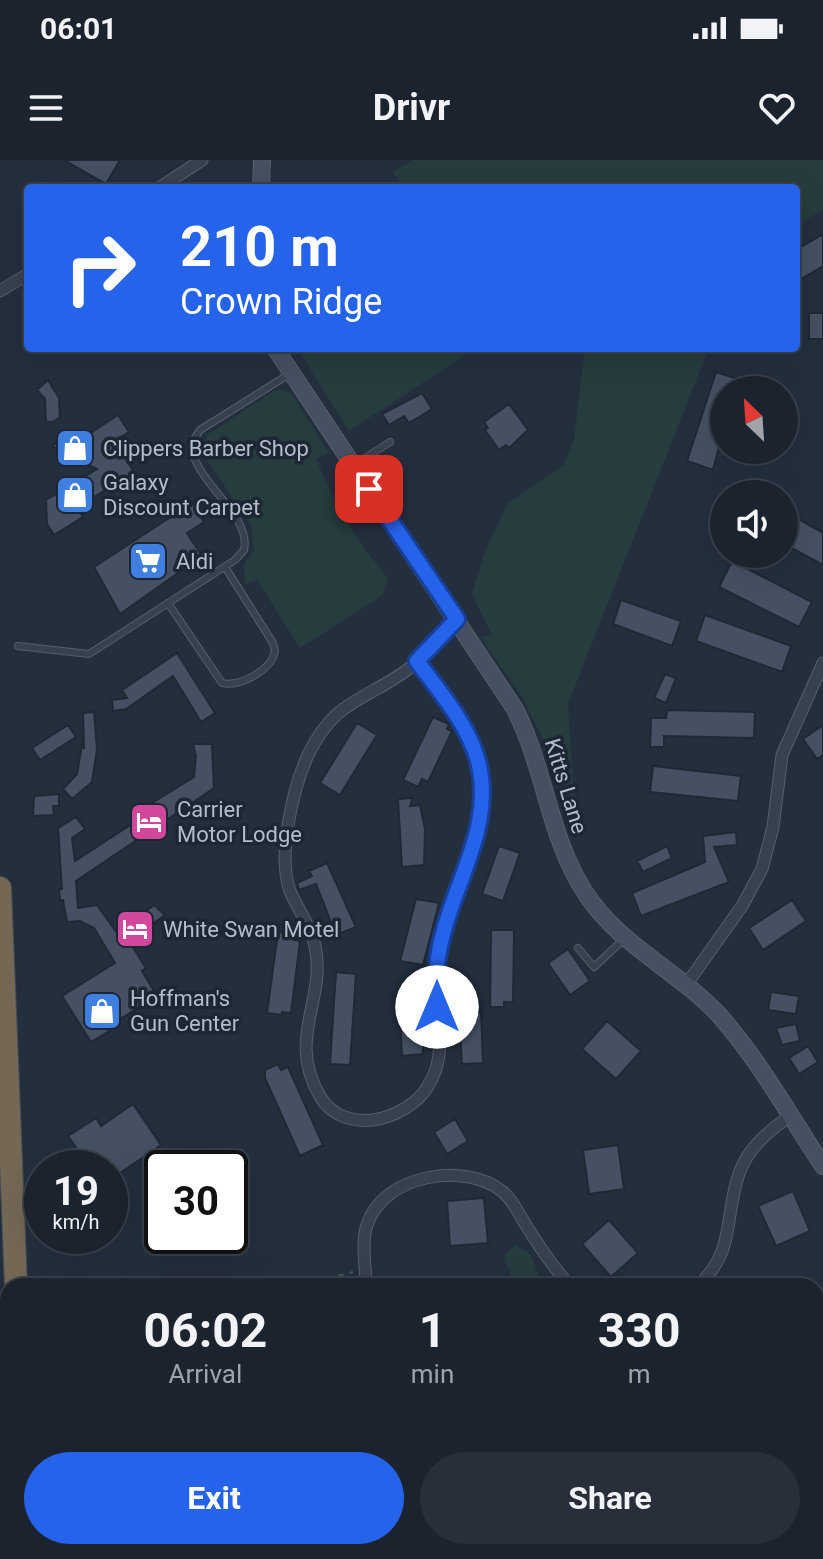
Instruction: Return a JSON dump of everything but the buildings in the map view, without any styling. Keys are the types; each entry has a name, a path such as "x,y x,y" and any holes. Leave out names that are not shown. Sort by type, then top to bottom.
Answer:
{"highway":[{"path":"0,888 4,1074 16,1278"}],"street":[{"path":"165,184 202,160"},
{"path":"261,184 262,160"},
{"path":"0,291 24,276"},
{"name":"Kitts Lane","path":"278,352 457,619 525,728 541,769 557,835 574,874 600,913 625,938 686,985 726,1024 823,1166"},
{"path":"417,661 451,708 473,746 482,787 481,819 443,934 435,982 441,1057 428,1087 406,1108 375,1120 348,1119 327,1107 310,1081 305,1047 315,946 289,887 285,857 290,817 307,757 334,716 417,661 457,619"},
{"path":"686,985 742,906 762,869 773,827 782,755 823,663"},
{"path":"707,1278 726,1249 729,1210 745,1160 763,1138 790,1116"},
{"path":"366,1278 366,1226 378,1206 403,1187 433,1176 458,1175 484,1179 506,1193 552,1267 562,1278"}],"lane":[{"path":"18,646 89,654 225,567 244,550 245,538 195,461 191,444 193,437 291,373"},
{"path":"353,466 390,442"},
{"path":"168,603 222,683 238,684 269,665 275,651 273,643 225,567"},
{"path":"578,948 594,967 625,938"}],"path":[{"path":"331,1278 366,1269"}],"green space":[{"path":"413,160 823,160 823,209 800,224 800,184 402,184 393,172"},
{"path":"300,352 470,352 349,431"},
{"path":"585,352 707,352 568,704 574,801 521,695 485,644 482,637 492,635 472,594 484,554 507,504 564,465 574,439"},
{"path":"272,392 290,392 329,453 316,458 330,490 356,536 388,578 383,595 300,648 257,580 245,584 244,564 254,550 251,525 203,454 207,435"},
{"path":"516,1245 531,1255 540,1278 509,1278 511,1271 504,1261 506,1253"}],"place":[{"name":"Clippers Barber Shop","path":"75,448"},
{"name":"Galaxy Discount Carpet","path":"75,495"},
{"name":"Aldi","path":"148,561"},
{"name":"Carrier Motor Lodge","path":"149,822"},
{"name":"White Swan Motel","path":"135,929"},
{"name":"Hoffman's Gun Center","path":"102,1011"}],"route":[{"path":"369,489 457,619 417,661 459,720 473,746 482,787 478,835 443,934 435,982 437,1007"}]}
